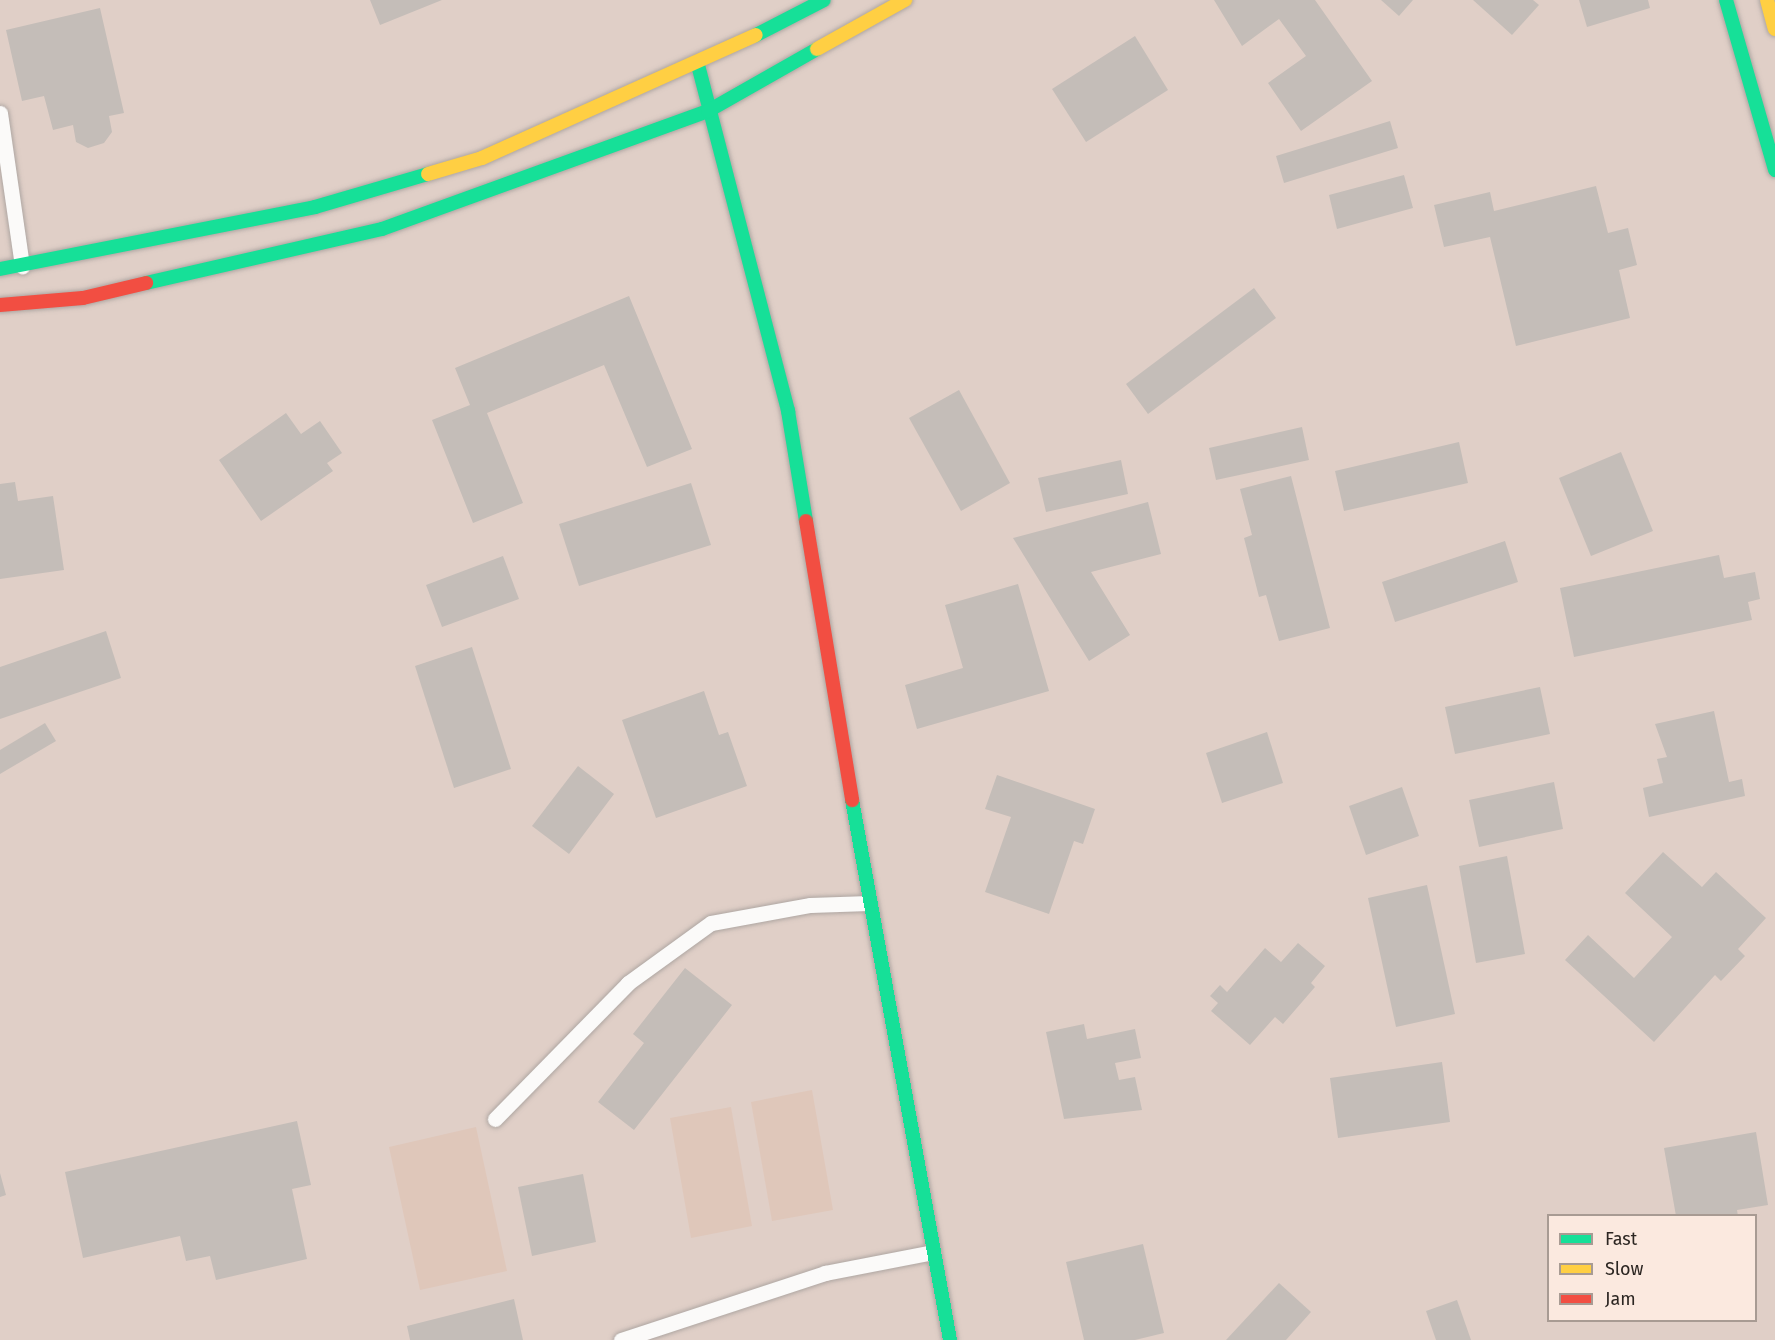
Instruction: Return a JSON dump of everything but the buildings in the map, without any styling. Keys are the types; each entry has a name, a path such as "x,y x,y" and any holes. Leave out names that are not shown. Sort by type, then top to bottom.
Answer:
{"street":[{"path":"0,269 315,207 482,158 698,65 824,0"},
{"path":"0,305 83,298 382,229 708,111 905,0"},
{"path":"1726,0 1775,170"},
{"path":"1767,0 1775,28"},
{"path":"698,65 708,111 788,411 869,903 950,1340"}],"lane":[{"path":"0,113 22,266"},
{"path":"495,1119 628,983 711,923 810,905 869,903"},
{"path":"621,1340 825,1273 933,1252"}],"shaded area":[{"path":"0,0 1775,0 1775,1340 0,1340"},
{"path":"812,1090 833,1210 772,1221 751,1102"},
{"path":"731,1107 752,1226 691,1238 670,1118"},
{"path":"476,1127 507,1271 420,1290 389,1147"}],"traffic: fast":[{"path":"756,35 824,0"},
{"path":"1726,0 1775,170"},
{"path":"146,283 382,229 708,111 817,49"},
{"path":"698,65 788,411 806,521"},
{"path":"0,269 315,207 428,174"},
{"path":"852,800 950,1340"}],"traffic: slow":[{"path":"817,49 905,0"},
{"path":"1767,0 1775,29"},
{"path":"428,174 482,158 756,35"}],"traffic: jam":[{"path":"0,305 83,298 146,283"},
{"path":"806,521 852,800"}]}
